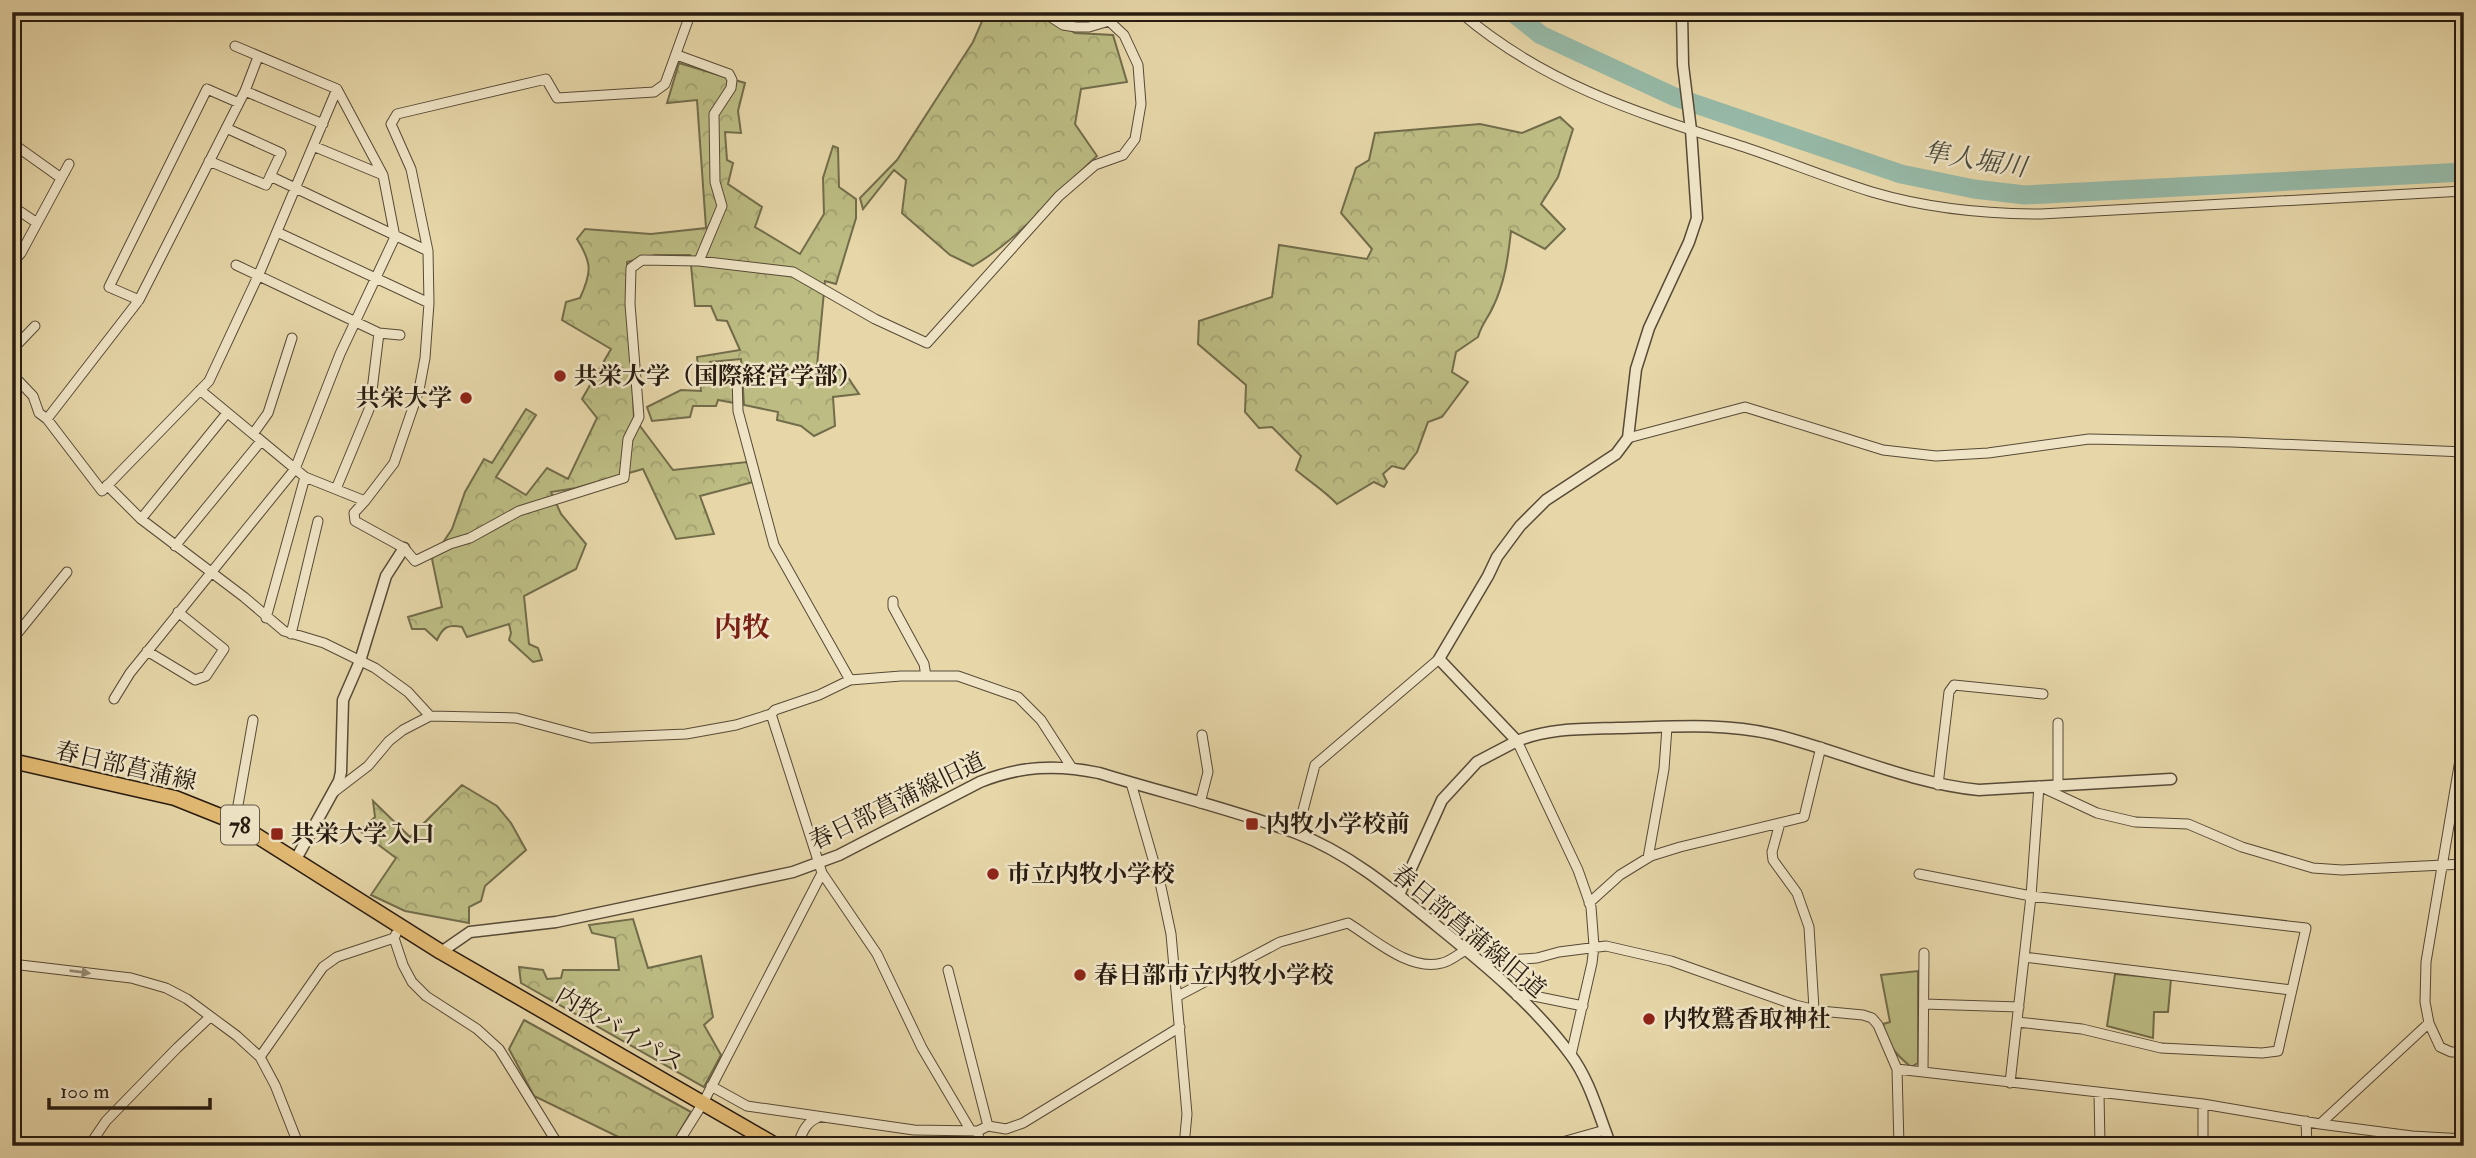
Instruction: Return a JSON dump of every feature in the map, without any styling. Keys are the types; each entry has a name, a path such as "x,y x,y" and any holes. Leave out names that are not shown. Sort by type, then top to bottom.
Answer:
{"main road":[{"name":"春日部菖蒲線","path":"12,761 175,798 235,822 296,859 397,932 441,952"},
{"name":"内牧バイパス","path":"441,952 778,1146"}],"street":[{"path":"691,12 665,84 654,92 557,98 546,79 397,114 391,124 411,169 428,251 429,303 425,358 419,390 394,463 354,513 355,521 404,548 415,561 450,544 470,538 519,510 624,478 628,439 639,416 630,304 631,268 642,260 699,261 793,272 875,318 927,343 1059,196 1101,161 1117,159 1123,155 1135,139 1141,104 1140,79 1132,51 1120,29 1109,21 1089,27 1063,25 1043,12"},
{"path":"1460,12 1522,59 1576,88 1669,124 1873,192 1927,204 1982,212 2041,215 2464,191"},
{"path":"1297,833 1315,765 1439,659 1497,557 1520,526 1546,500 1616,454 1628,438 1636,369 1649,328 1689,242 1697,218 1683,65 1682,12"},
{"path":"114,699 147,651 295,469 340,354 395,237 383,175 337,89 235,46"},
{"path":"677,55 729,74 732,80 731,88 714,114 715,182 722,206 699,261"},
{"path":"47,419 139,300 245,91 258,57"},
{"path":"139,300 109,287 207,89 239,103"},
{"path":"12,374 33,396 39,413 47,419 102,491 209,380 277,232 337,89"},
{"path":"245,91 323,124"},
{"path":"209,161 266,186 281,153 226,128"},
{"path":"12,143 61,178"},
{"path":"313,146 383,175"},
{"path":"12,263 21,253 69,164"},
{"path":"270,176 428,251"},
{"path":"12,205 37,223"},
{"path":"277,232 429,303"},
{"path":"236,265 379,334 400,335"},
{"path":"12,350 35,326"},
{"path":"336,489 370,407 379,334"},
{"path":"253,434 268,413 292,338"},
{"path":"737,375 737,411 774,545 850,680"},
{"path":"200,390 305,477 365,502"},
{"path":"1628,438 1745,407 1883,450 1936,456 1988,453 2089,439 2464,452"},
{"path":"141,519 227,413"},
{"path":"175,546 261,441"},
{"path":"266,618 305,477"},
{"path":"107,485 141,519 244,597 266,618 291,634 324,643 392,679 430,716"},
{"path":"291,634 318,520"},
{"path":"296,859 334,792 341,772 343,700 360,661 386,576 404,548"},
{"path":"12,640 67,572"},
{"path":"893,601 892,607 924,664 926,676"},
{"path":"147,651 195,680 206,676 224,649 178,612"},
{"path":"1439,659 1517,741 1578,870 1589,903 1594,946 1571,1055"},
{"path":"334,792 368,766 402,730 430,716 516,718 591,738 686,734 736,725 771,714 850,680 926,676 958,676 1018,697 1041,720 1072,768"},
{"path":"1938,785 1949,692 1954,685 2043,694"},
{"path":"771,714 820,868 877,954 922,1048 974,1131 979,1146"},
{"path":"235,822 253,720"},
{"path":"2058,723 2058,786"},
{"path":"1648,858 1664,768 1667,727"},
{"path":"1399,895 1442,800 1477,762 1531,735 1557,730 1729,727 1821,747 1938,785 1979,790 2171,779"},
{"path":"1200,803 1208,772 1202,735"},
{"path":"2464,736 2426,962 2425,1002 2429,1023 2440,1047 2451,1052 2464,1052"},
{"path":"1589,903 1620,875 1648,858 1679,846 1804,817 1821,747"},
{"name":"春日部菖蒲線旧道","path":"441,952 470,932 556,922 820,868 989,778 1038,767 1072,768 1297,833 1339,853 1399,895 1517,996 1571,1055 1591,1094 1611,1146"},
{"path":"1131,783 1171,934 1187,1114 1184,1146"},
{"path":"2039,786 2097,813 2135,822 2188,824 2242,847 2314,869 2464,864"},
{"path":"2010,1083 2031,896 2039,786"},
{"path":"1780,823 1772,852 1773,860 1797,893 1809,927 1814,1009"},
{"path":"676,1146 703,1103 820,868"},
{"path":"1919,874 2031,896 2306,928 2278,1051 2262,1053 2161,1048 2082,1030 2017,1022"},
{"path":"1178,996 1280,942 1348,923 1412,963 1445,963 1466,950"},
{"path":"260,1057 323,967 337,957 397,932 402,965 412,982 426,996 477,1029 499,1049 559,1146"},
{"path":"1480,962 1537,958 1594,946 1636,951 1814,1009 1863,1014 1878,1025 1885,1047 1897,1069 1899,1146"},
{"path":"1923,1072 1924,953"},
{"path":"2024,957 2291,990"},
{"path":"12,964 148,982 187,999 260,1057 275,1085 299,1146"},
{"path":"948,970 988,1126"},
{"path":"1517,996 1529,995 1583,1006"},
{"path":"1924,1004 2019,1007"},
{"path":"89,1146 106,1121 211,1017"},
{"path":"2320,1124 2429,1023"},
{"path":"711,1086 747,1106 819,1117 914,1130 974,1131 988,1126 1006,1129 1023,1123 1180,1027"},
{"path":"1897,1069 2203,1104 2412,1136 2464,1139"},
{"path":"2099,1093 2100,1146"},
{"path":"2203,1104 2203,1146"},
{"path":"797,1146 806,1126 819,1117"},
{"path":"2306,1121 2307,1146"},
{"path":"1548,1146 1605,1130"}],"green space":[{"path":"986,12 1042,12 1075,33 1113,35 1127,82 1081,89 1075,124 1097,156 1023,229 973,266 950,255 902,213 906,180 894,170 863,209 860,198 897,160 973,42"},
{"path":"679,63 745,83 738,111 741,133 725,132 727,160 733,163 728,184 762,207 755,227 800,254 824,214 823,178 833,146 838,148 839,187 856,199 856,218 836,284 825,281 817,366 843,370 859,394 833,397 835,426 814,436 801,426 777,420 778,412 744,405 741,359 710,362 712,380 733,384 734,403 718,400 716,406 693,406 690,417 652,421 647,407 681,390 701,391 697,357 740,350 727,321 717,320 711,306 695,306 690,255 655,255 627,262 634,418 673,470 747,462 753,482 700,496 714,534 676,539 643,469 576,488 551,492 561,514 586,544 576,569 524,596 529,644 538,648 542,660 533,662 509,640 509,624 467,637 462,627 450,626 441,632 437,640 425,629 412,629 408,617 442,607 432,559 452,529 465,492 484,459 492,463 526,409 536,415 496,477 526,495 547,468 568,479 597,418 582,399 611,349 562,320 566,302 580,298 587,281 588,261 577,239 585,229 651,234 706,228 697,100 667,103"},
{"path":"1560,117 1573,129 1558,177 1541,204 1565,229 1545,249 1511,231 1503,279 1493,307 1478,337 1456,352 1452,372 1468,382 1442,417 1428,422 1417,452 1404,469 1392,466 1383,474 1387,482 1384,487 1374,482 1337,504 1296,470 1301,456 1272,427 1259,428 1245,412 1246,385 1198,344 1199,321 1272,297 1279,245 1367,259 1372,249 1341,213 1356,168 1369,160 1375,133 1480,124 1522,133"},
{"path":"462,785 497,806 511,823 526,850 485,886 481,901 469,907 469,923 405,911 371,895 396,858 360,831 375,817 373,801 410,837"},
{"path":"633,919 648,968 701,956 713,1017 704,1025 721,1055 704,1087 521,983 519,967 543,970 547,979 561,978 563,970 619,970 615,938 592,933 589,925"},
{"path":"1918,971 1918,1063 1911,1067 1893,1048 1885,1032 1883,1024 1890,1022 1881,975"},
{"path":"2115,974 2171,979 2168,1012 2154,1012 2153,1038 2107,1026"},
{"path":"524,1020 691,1112 671,1146 637,1146 534,1096 509,1049"}],"waterway":[{"name":"隼人堀川","path":"1512,12 1541,35 1675,97 1901,174 1974,189 2025,195 2464,172"}],"place":[{"name":"共栄大学（国際経営学部）","path":"560,376"},
{"name":"共栄大学","path":"466,398"},
{"name":"内牧小学校前","path":"1252,824"},
{"name":"共栄大学入口","path":"277,834"},
{"name":"市立内牧小学校","path":"993,874"},
{"name":"春日部市立内牧小学校","path":"1080,975"},
{"name":"内牧鷲香取神社","path":"1649,1019"}],"district":[{"name":"内牧","path":"742,627"}]}
